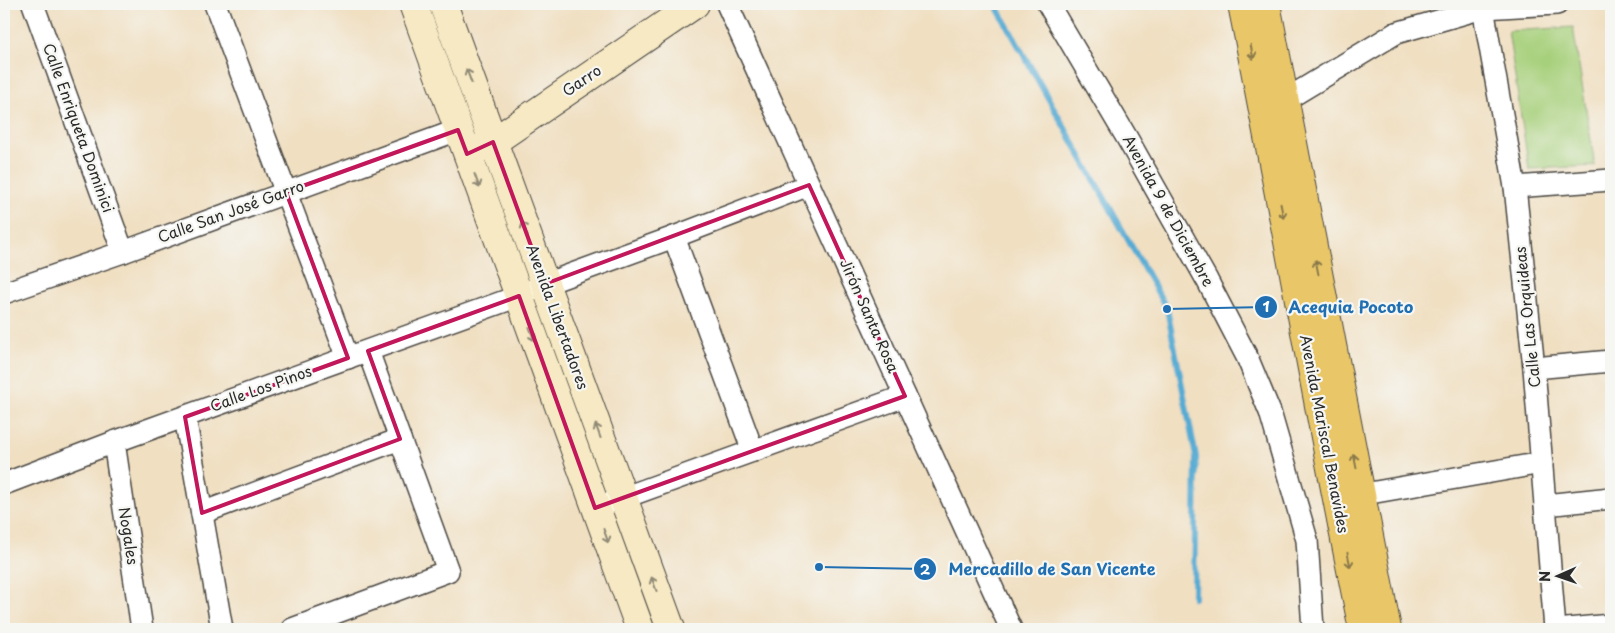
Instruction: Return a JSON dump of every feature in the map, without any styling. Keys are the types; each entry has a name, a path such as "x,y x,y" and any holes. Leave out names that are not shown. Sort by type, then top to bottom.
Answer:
{"highway":[{"name":"Avenida Mariscal Benavides","path":"1242,4 1275,107"},
{"name":"Avenida Mariscal Benavides","path":"1266,4 1275,107 1349,497 1363,629"},
{"name":"Avenida Mariscal Benavides","path":"1349,497 1387,629"}],"street":[{"name":"Calle Enriqueta Dominici","path":"33,4 123,252"},
{"path":"215,4 348,358"},
{"name":"Avenida Libertadores","path":"413,4 640,629"},
{"name":"Avenida Libertadores","path":"443,4 671,629"},
{"name":"Garro","path":"463,142 493,142 695,4"},
{"name":"Jirón Santa Rosa","path":"727,4 1011,629"},
{"name":"Avenida 9 de Diciembre","path":"1048,4 1128,138 1207,280 1247,357 1266,403 1292,484 1307,540 1313,629"},
{"path":"1275,107 1396,33 1483,8 1557,4"},
{"name":"Calle Las Orquideas","path":"1483,8 1515,187 1534,368 1555,629"},
{"name":"Calle San José Garro","path":"4,293 123,252 286,192 463,142"},
{"path":"1515,187 1611,180"},
{"name":"Calle Los Pinos","path":"4,484 114,442 519,296 545,284 809,185"},
{"path":"674,237 753,451"},
{"path":"292,629 448,571 368,351"},
{"path":"1534,368 1611,361"},
{"path":"595,508 906,396"},
{"path":"185,417 222,629"},
{"path":"202,513 400,439"},
{"name":"Nogales","path":"114,442 142,629"},
{"path":"1349,497 1542,463"},
{"path":"1545,505 1611,498"},
{"path":"1567,629 1611,625"}],"highlighted area":[{"path":"458,130 467,154 493,142 545,284 809,185 905,396 595,508 519,296 368,351 400,439 202,513 185,417 348,358 286,192"}],"green space":[{"path":"1573,27 1595,166 1529,169 1508,31"}],"waterway":[{"path":"995,4 1167,309 1196,457 1194,598"}],"place":[{"name":"Acequia Pocoto","path":"1167,309"},
{"name":"Mercadillo de San Vicente","path":"819,567"}]}
